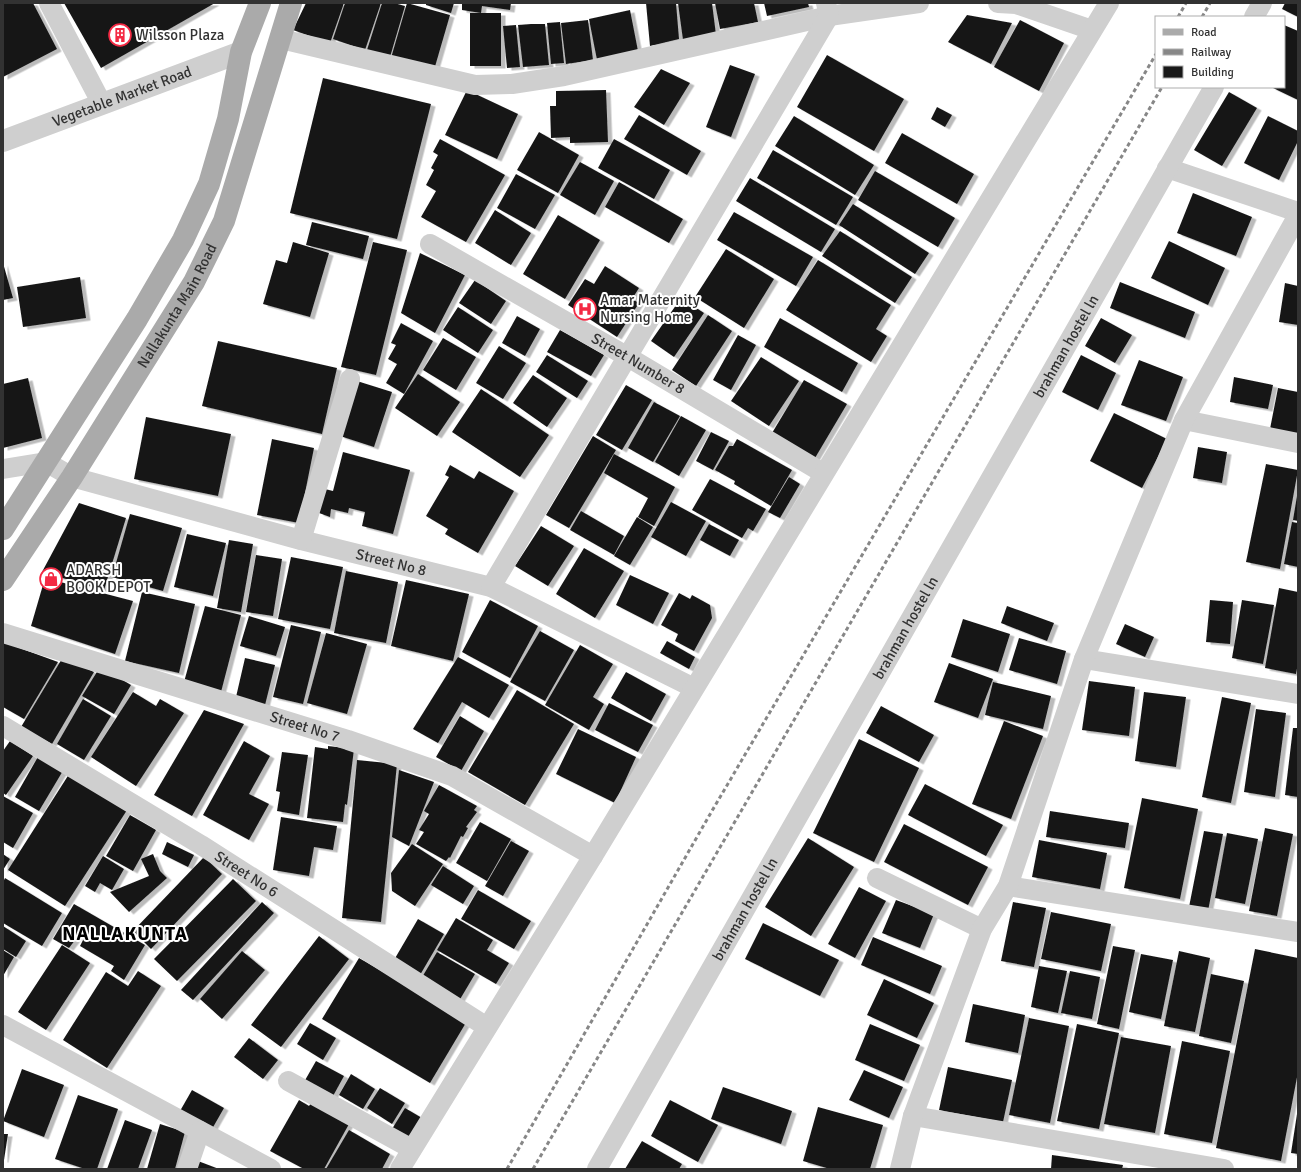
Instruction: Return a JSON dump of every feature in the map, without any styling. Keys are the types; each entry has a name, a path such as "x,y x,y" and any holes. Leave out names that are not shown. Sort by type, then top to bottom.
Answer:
{"main road":[{"name":"Nallakunta Main Road","path":"3,529 137,319 183,240 211,177 228,120 241,52 260,3"},
{"name":"Nallakunta Main Road","path":"3,580 72,477 194,282 224,221 291,3"}],"street":[{"path":"49,3 102,104"},
{"path":"281,39 474,85 512,84 564,76 828,10 919,3"},
{"path":"998,3 1016,4 1092,30"},
{"path":"400,1169 593,856 823,473 1109,3"},
{"path":"1255,16 1262,3"},
{"path":"491,586 628,357 828,10"},
{"name":"Vegetable Market Road","path":"3,141 241,52"},
{"name":"brahman hostel ln","path":"597,1169 1213,88"},
{"path":"900,1169 913,1116 982,928 1008,886 1084,659 1184,420 1298,213 1167,168"},
{"name":"Street Number 8","path":"430,244 628,357 823,473"},
{"path":"301,540 350,379"},
{"path":"1184,420 1298,443"},
{"path":"3,469 46,462"},
{"name":"Street No 8","path":"46,462 72,477 301,540 491,586 694,688"},
{"name":"Street No 7","path":"3,633 348,740 452,776 593,856"},
{"path":"1084,659 1298,694"},
{"name":"Street No 6","path":"3,726 201,845 487,1027"},
{"path":"878,878 982,928"},
{"path":"1008,886 1298,932"},
{"path":"3,1025 271,1169"},
{"path":"288,1082 412,1149"},
{"path":"913,1116 1224,1169"},
{"path":"187,1169 200,1131"}],"building":[{"path":"3,3 33,3 57,49 3,77"},
{"name":"Wilsson Plaza","path":"64,3 215,3 101,68"},
{"path":"306,3 344,3 330,43 293,30"},
{"path":"345,3 381,3 365,50 333,39"},
{"path":"382,3 394,3 405,6 390,57 367,50"},
{"path":"407,3 450,15 434,70 391,58"},
{"path":"426,3 454,3 451,13 426,5"},
{"path":"462,3 511,3 510,10 482,6 481,13 462,10"},
{"path":"646,3 676,3 679,39 650,46"},
{"path":"678,3 712,3 716,35 683,40"},
{"path":"715,3 754,3 758,22 720,29"},
{"path":"764,3 808,3 809,7 767,16"},
{"path":"1285,3 1298,3 1298,17 1282,9"},
{"path":"630,10 638,51 597,60 589,19"},
{"path":"470,13 501,13 501,66 470,66"},
{"path":"967,15 1012,23 991,64 948,42"},
{"path":"588,20 593,60 566,64 561,23"},
{"path":"1020,20 1064,43 1039,91 994,67"},
{"path":"560,22 564,63 551,64 547,23"},
{"path":"545,24 549,65 523,67 518,25"},
{"path":"516,25 520,67 507,68 503,26"},
{"path":"1285,25 1298,31 1298,100 1273,88 1285,88"},
{"path":"827,55 904,99 874,151 797,107"},
{"path":"730,65 755,74 731,137 706,127"},
{"path":"661,69 690,83 664,125 634,107"},
{"path":"323,78 431,104 397,239 290,213"},
{"path":"467,90 518,114 497,159 445,135"},
{"path":"606,90 608,142 570,143 570,137 551,138 550,106 556,106 556,91"},
{"path":"1229,92 1257,108 1222,166 1194,150"},
{"path":"937,107 952,115 945,127 931,119"},
{"path":"639,115 701,151 687,175 624,139"},
{"path":"794,116 874,165 855,195 775,146"},
{"path":"1268,116 1298,131 1298,141 1279,180 1244,163"},
{"path":"539,132 579,155 558,193 517,170"},
{"path":"902,133 974,174 957,204 885,163"},
{"path":"440,139 505,175 466,242 421,217 436,191 426,185 434,170 431,168 438,155 433,152"},
{"path":"614,139 670,170 654,199 598,168"},
{"path":"773,150 853,197 836,225 757,178"},
{"path":"580,162 614,181 595,215 560,195"},
{"path":"875,171 955,218 938,247 858,200"},
{"path":"516,174 555,195 535,229 497,208"},
{"path":"750,178 835,229 821,252 736,201"},
{"path":"619,182 683,219 669,243 605,207"},
{"path":"1193,193 1252,217 1236,256 1177,233"},
{"path":"853,204 929,253 915,274 839,225"},
{"path":"495,210 531,233 511,265 475,243"},
{"path":"734,212 813,257 796,286 717,240"},
{"path":"558,215 600,240 565,299 523,274"},
{"path":"312,222 369,236 363,259 306,245"},
{"path":"840,231 912,277 895,303 822,256"},
{"path":"1169,241 1225,268 1208,305 1151,278"},
{"path":"293,242 329,253 310,317 263,304 276,260 287,263"},
{"path":"373,242 407,250 376,375 341,367"},
{"path":"726,249 774,279 744,328 695,297"},
{"path":"420,253 465,275 435,333 401,313"},
{"path":"818,260 891,305 876,329 887,336 871,362 786,310"},
{"path":"3,263 13,298 3,300"},
{"path":"605,266 639,288 632,299 639,303 617,337 568,305 585,279 594,284"},
{"path":"80,277 86,318 23,327 17,287"},
{"path":"475,280 506,301 491,324 459,303"},
{"path":"1120,282 1195,312 1185,338 1110,308"},
{"path":"1285,283 1298,286 1298,325 1279,322"},
{"path":"681,298 704,313 674,357 651,341"},
{"path":"458,307 493,330 478,353 443,330"},
{"path":"708,315 732,331 696,386 672,370"},
{"path":"517,316 540,329 525,356 502,343"},
{"path":"780,318 858,363 842,392 764,347"},
{"path":"1101,318 1132,335 1115,363 1085,346"},
{"path":"401,323 433,341 404,394 386,383 397,364 388,359 396,345 391,343"},
{"path":"560,330 604,355 591,376 547,352"},
{"path":"738,335 756,345 731,390 713,380"},
{"path":"443,338 476,357 456,390 423,370"},
{"path":"218,341 337,368 322,434 202,406"},
{"path":"499,346 526,363 503,399 476,383"},
{"path":"547,355 588,381 577,398 536,372"},
{"path":"1081,355 1116,373 1098,410 1062,392"},
{"path":"761,357 799,381 769,426 731,401"},
{"path":"1139,360 1183,377 1166,421 1121,405"},
{"path":"418,374 460,402 437,436 395,408"},
{"path":"533,375 567,398 547,427 513,403"},
{"path":"1234,377 1273,385 1268,409 1230,402"},
{"path":"28,378 42,438 3,448 3,384"},
{"path":"804,380 847,404 815,458 772,433"},
{"path":"357,381 392,392 374,447 340,436"},
{"path":"626,385 652,400 622,450 596,435"},
{"path":"1278,388 1298,392 1298,440 1269,434"},
{"path":"481,389 549,435 520,477 452,432"},
{"path":"654,402 680,416 653,462 628,448"},
{"path":"1114,413 1167,439 1142,488 1090,461"},
{"path":"681,416 706,430 679,476 655,462"},
{"path":"146,417 231,434 218,496 134,479"},
{"path":"711,432 729,441 713,470 696,461"},
{"path":"593,436 616,450 569,528 546,515"},
{"path":"272,439 314,448 299,523 257,515"},
{"path":"737,439 792,470 771,506 734,484 735,481 715,470 729,446 733,446"},
{"path":"1198,447 1227,452 1222,483 1193,478"},
{"path":"343,452 410,470 393,534 362,526 365,512 349,508 348,513 331,509 330,517 319,513 325,489 333,491"},
{"path":"614,454 675,487 654,526 638,517 648,498 604,473"},
{"path":"1266,464 1298,470 1280,569 1246,562"},
{"path":"450,465 474,479 479,471 514,491 478,553 445,534 448,529 426,516 449,477 445,475"},
{"path":"789,477 800,484 780,518 768,512"},
{"path":"710,479 766,509 753,531 748,528 742,538 692,510"},
{"path":"1298,496 1298,521 1293,520"},
{"path":"671,502 706,521 686,556 651,537"},
{"path":"79,503 126,518 104,590 42,572"},
{"path":"581,511 624,536 614,555 570,530"},
{"path":"130,514 182,528 163,591 112,577"},
{"path":"637,517 653,527 630,565 614,556"},
{"path":"1292,522 1298,523 1298,567 1284,564"},
{"path":"709,524 739,540 730,556 700,540"},
{"path":"541,526 574,546 548,586 515,566"},
{"path":"187,534 226,543 213,596 174,587"},
{"path":"229,540 253,544 241,612 217,608"},
{"path":"584,548 624,571 595,618 556,594"},
{"path":"256,555 282,559 273,616 246,612"},
{"path":"291,557 343,567 330,629 278,619"},
{"path":"346,571 398,582 386,643 334,633"},
{"path":"630,575 669,593 653,624 616,605"},
{"path":"45,578 133,601 115,654 31,626"},
{"path":"406,580 469,594 453,661 391,646"},
{"path":"1279,588 1298,592 1298,663 1296,674 1265,668"},
{"path":"142,592 195,604 179,673 125,661"},
{"path":"679,593 690,599 692,595 710,605 712,618 694,651 675,641 678,634 661,625"},
{"path":"490,600 538,626 510,678 462,652"},
{"path":"1210,600 1233,602 1230,644 1206,642"},
{"path":"1242,600 1274,605 1263,664 1232,658"},
{"path":"205,606 241,615 221,692 184,682"},
{"path":"1007,606 1054,623 1047,641 1001,623"},
{"path":"249,616 285,627 276,656 240,646"},
{"path":"963,619 1010,634 998,672 951,657"},
{"path":"1125,624 1154,637 1145,657 1116,644"},
{"path":"291,625 321,632 303,704 273,697"},
{"path":"540,631 574,650 545,701 510,682"},
{"path":"326,633 367,644 347,714 307,703"},
{"path":"1019,638 1066,651 1057,684 1009,670"},
{"path":"667,641 695,657 689,669 660,653"},
{"path":"3,642 58,662 24,719 3,707"},
{"path":"580,645 613,664 593,697 604,704 589,730 545,705"},
{"path":"63,657 94,672 52,744 21,727"},
{"path":"458,657 509,685 489,718 462,702 438,743 413,729"},
{"path":"245,658 275,665 265,705 236,697"},
{"path":"949,663 993,679 978,718 934,702"},
{"path":"100,667 131,685 114,714 82,696"},
{"path":"626,672 666,694 651,721 611,698"},
{"path":"1089,681 1135,687 1129,736 1082,730"},
{"path":"993,682 1051,696 1043,729 985,715"},
{"path":"517,690 574,724 525,805 468,772"},
{"path":"133,692 156,706 160,699 184,713 136,786 91,757"},
{"path":"1144,692 1186,697 1176,767 1135,761"},
{"path":"1222,697 1251,703 1231,803 1202,797"},
{"path":"83,699 111,716 84,760 57,744"},
{"path":"609,703 653,725 638,752 595,730"},
{"path":"881,706 934,735 919,762 866,733"},
{"path":"1256,709 1286,713 1275,797 1244,792"},
{"path":"204,710 244,724 192,816 154,795"},
{"path":"460,716 484,731 461,771 436,757"},
{"path":"1004,721 1043,736 1011,819 972,804"},
{"path":"1293,728 1298,728 1298,797 1285,795"},
{"path":"578,729 636,757 615,803 556,774"},
{"path":"859,739 919,768 874,862 813,833"},
{"path":"10,741 33,756 6,795 3,793 3,751"},
{"path":"244,741 270,756 249,794 269,804 249,840 203,815"},
{"path":"328,746 354,749 347,805 345,804 343,822 307,818 315,747 328,749"},
{"path":"282,752 308,755 299,815 277,811 280,792 276,791"},
{"path":"39,755 64,769 39,811 15,797"},
{"path":"357,760 397,764 381,922 342,918"},
{"path":"399,770 434,782 409,846 392,837"},
{"path":"71,771 129,807 65,906 8,870"},
{"path":"925,784 1003,825 986,856 908,815"},
{"path":"439,785 477,806 474,810 477,812 466,827 468,828 463,837 461,836 450,858 449,857 446,861 416,844 424,832 419,830 429,814 424,811"},
{"path":"3,796 33,813 13,848 3,842"},
{"path":"1142,798 1198,809 1180,899 1124,888"},
{"path":"1050,811 1129,823 1125,848 1046,837"},
{"path":"130,815 156,830 133,871 106,856"},
{"path":"281,817 337,826 333,850 314,847 309,876 273,870"},
{"path":"480,822 511,839 487,881 456,863"},
{"path":"904,824 988,867 968,905 884,862"},
{"path":"1265,828 1293,834 1277,916 1249,911"},
{"path":"1204,831 1223,834 1208,911 1189,907"},
{"path":"1227,833 1258,839 1245,904 1215,898"},
{"path":"808,838 854,867 811,936 765,907"},
{"path":"1039,840 1107,853 1100,889 1032,877"},
{"path":"511,841 529,851 503,896 485,886"},
{"path":"167,842 194,855 188,867 162,854"},
{"path":"412,844 443,864 415,906 392,891 391,873"},
{"path":"3,854 10,859 3,870"},
{"path":"153,854 160,871 167,878 129,912 110,892 149,876 141,859"},
{"path":"103,856 124,869 112,890 100,883 95,892 85,886"},
{"path":"204,857 222,874 151,949 133,931"},
{"path":"443,866 474,886 463,904 431,885"},
{"path":"5,878 62,913 42,946 3,923 3,882"},
{"path":"233,879 256,901 177,981 154,959"},
{"path":"859,887 886,901 855,958 828,944"},
{"path":"478,890 531,921 514,949 461,919"},
{"path":"896,900 934,914 920,948 882,933"},
{"path":"262,902 274,913 193,1000 181,990"},
{"path":"1013,902 1046,908 1034,967 1001,961"},
{"path":"74,904 145,945 124,980 111,971 114,966 80,946 84,938 79,935 69,948 53,939"},
{"path":"1051,912 1111,924 1101,971 1041,959"},
{"path":"456,918 493,940 487,950 509,963 496,984 437,950"},
{"path":"418,919 444,934 420,975 394,960"},
{"path":"763,923 839,960 820,996 745,959"},
{"path":"3,926 26,941 16,957 3,949"},
{"path":"319,936 349,959 281,1047 251,1025"},
{"path":"873,937 942,966 930,994 861,965"},
{"path":"62,945 90,963 46,1030 18,1012"},
{"path":"1113,946 1135,950 1119,1029 1097,1024"},
{"path":"1255,949 1298,958 1298,1072 1281,1161 1216,1148"},
{"path":"3,950 14,957 3,976"},
{"path":"242,951 265,970 222,1019 200,999"},
{"path":"1179,951 1210,958 1195,1032 1164,1026"},
{"path":"437,952 475,974 459,1001 421,979"},
{"path":"1141,954 1173,960 1161,1019 1129,1012"},
{"path":"359,958 467,1021 430,1083 322,1019"},
{"path":"1039,966 1067,971 1058,1013 1031,1007"},
{"path":"138,971 161,986 107,1068 63,1040 106,972 128,986"},
{"path":"1070,971 1100,977 1092,1019 1061,1013"},
{"path":"1211,974 1244,981 1231,1043 1199,1036"},
{"path":"884,979 934,1003 917,1038 867,1015"},
{"path":"973,1004 1025,1015 1018,1053 965,1042"},
{"path":"1029,1018 1069,1026 1050,1123 1009,1115"},
{"path":"310,1023 336,1038 323,1060 297,1044"},
{"path":"870,1024 920,1045 904,1081 855,1060"},
{"path":"1077,1024 1119,1033 1099,1129 1057,1121"},
{"path":"1121,1037 1171,1046 1155,1133 1104,1124"},
{"path":"249,1038 278,1060 263,1079 234,1057"},
{"path":"1182,1041 1230,1051 1212,1143 1164,1134"},
{"path":"316,1061 344,1076 333,1096 304,1082"},
{"path":"948,1067 1012,1080 1003,1122 939,1110"},
{"path":"22,1069 64,1085 44,1137 3,1121"},
{"path":"864,1070 903,1087 889,1118 849,1100"},
{"path":"351,1074 375,1089 363,1109 339,1095"},
{"path":"723,1087 792,1111 781,1144 711,1119"},
{"path":"380,1088 405,1103 392,1124 367,1108"},
{"path":"192,1090 224,1108 212,1129 180,1111"},
{"path":"78,1095 118,1109 97,1169 85,1169 55,1159"},
{"path":"299,1100 309,1106 311,1103 349,1124 324,1169 304,1169 270,1151"},
{"path":"670,1100 718,1125 698,1162 651,1136"},
{"path":"818,1107 883,1125 870,1169 830,1169 803,1161"},
{"path":"405,1108 422,1118 409,1140 392,1129"},
{"path":"1298,1114 1298,1154 1291,1153"},
{"path":"125,1120 152,1130 138,1169 107,1169"},
{"path":"160,1124 185,1132 175,1169 147,1169"},
{"path":"349,1130 390,1154 382,1169 326,1169"},
{"path":"3,1134 8,1134 4,1160 3,1160"},
{"path":"642,1141 682,1164 679,1169 625,1169"},
{"path":"1052,1155 1123,1165 1122,1169 1051,1169"},
{"path":"198,1161 219,1169 195,1169"}],"railway":[{"path":"1179,16 1186,3"},
{"path":"1203,16 1210,3"},
{"path":"507,1169 709,816 1155,56"},
{"path":"533,1169 1161,88"}],"place":[{"name":"Wilsson Plaza","path":"120,35"},
{"name":"Amar Maternity Nursing Home","path":"585,309"},
{"name":"ADARSH BOOK DEPOT","path":"51,579"}],"district":[{"name":"NALLAKUNTA","path":"125,934"}]}
